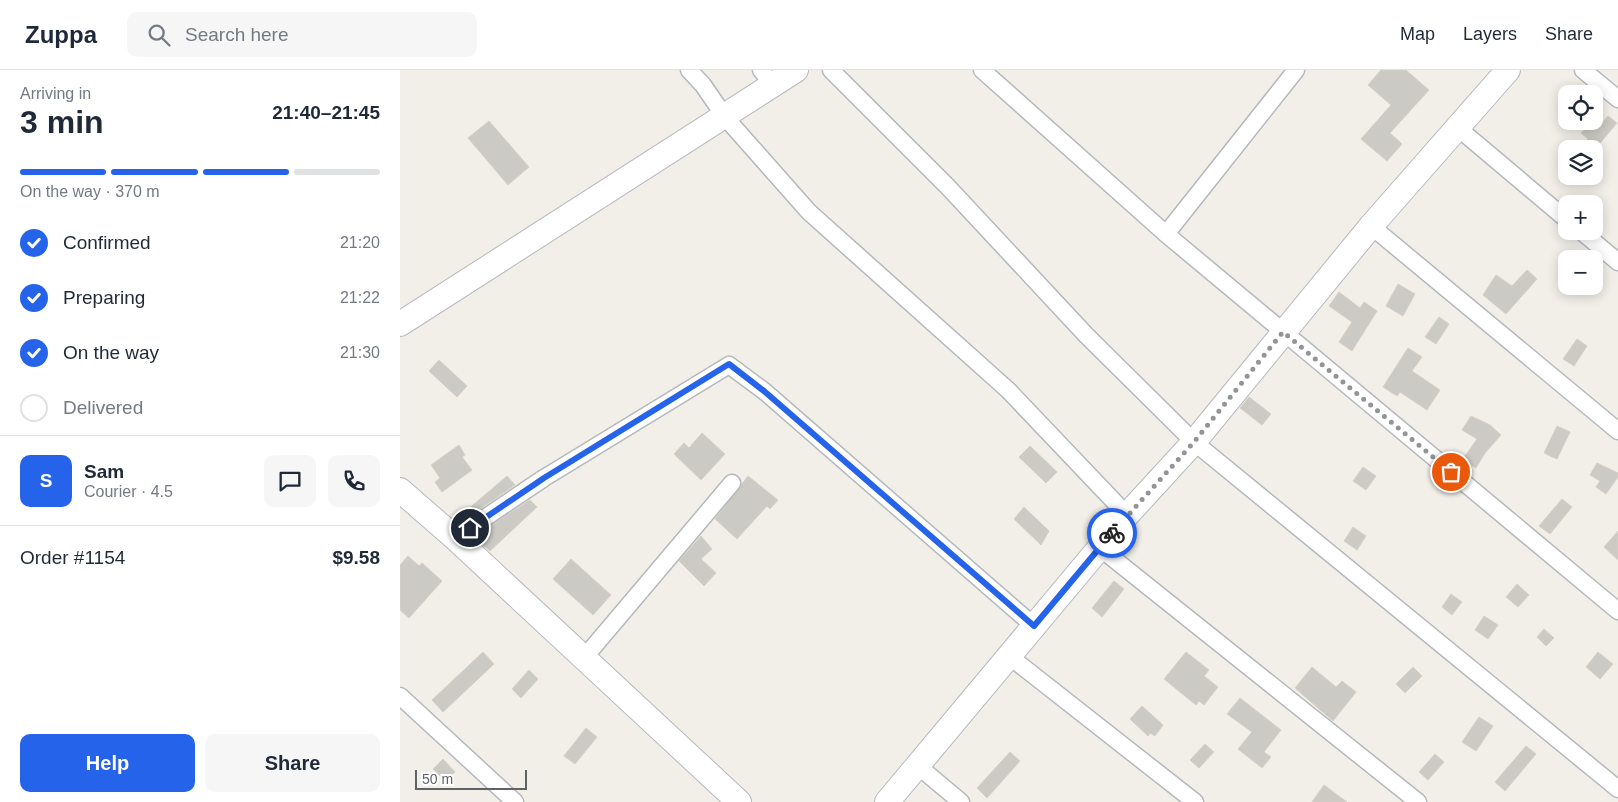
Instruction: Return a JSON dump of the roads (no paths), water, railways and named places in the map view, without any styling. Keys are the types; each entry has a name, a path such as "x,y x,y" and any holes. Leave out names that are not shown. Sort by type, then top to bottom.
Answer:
{"street":[{"path":"689,70 703,85 725,117 809,212 1008,390 1127,515"},
{"path":"400,324 725,117 767,78 796,70"},
{"path":"831,70 948,187 1086,335 1194,442 1618,789"},
{"path":"982,70 1166,234 1618,611"},
{"path":"1166,234 1296,70"},
{"path":"887,802 1127,515 1194,442 1372,226 1508,70"},
{"path":"1582,70 1618,99"},
{"path":"1458,128 1558,212"},
{"path":"1372,226 1618,430"},
{"path":"1592,240 1618,262"},
{"path":"454,538 544,478 729,364 764,391 1034,626"},
{"path":"584,658 732,484"},
{"path":"400,490 739,802"},
{"path":"1100,548 1418,802"},
{"path":"1009,656 1195,802"},
{"path":"400,696 515,802"},
{"path":"918,766 961,802"}]}
